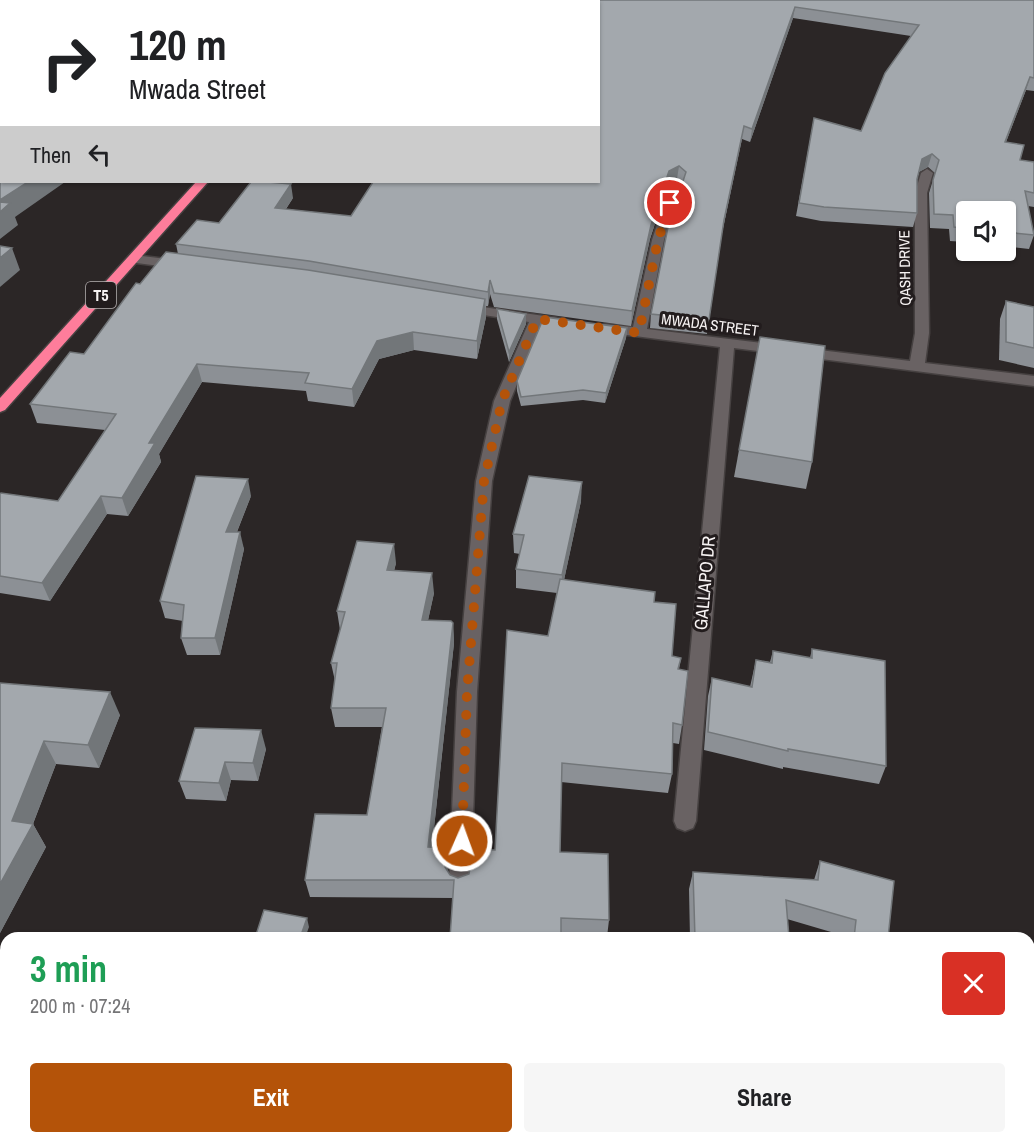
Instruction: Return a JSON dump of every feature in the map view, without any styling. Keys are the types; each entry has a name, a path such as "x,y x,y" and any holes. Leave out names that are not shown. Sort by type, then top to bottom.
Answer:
{"highway":[{"name":"T5","path":"0,407 201,183"}],"street":[{"name":"QASH DRIVE","path":"917,364 922,333 921,193 927,172"},
{"path":"639,333 658,240 676,185"},
{"path":"134,259 199,267"},
{"name":"MWADA STREET","path":"443,305 727,345 917,364 1034,381"},
{"path":"460,884 467,692 484,481 502,401 537,319"},
{"name":"GALLAPO DR","path":"685,821 727,345"}],"building":[{"path":"600,0 1034,0 1034,78 1030,77 1005,142 1024,145 1020,160 1034,162 1034,193 1025,191 1034,235 1016,233 1016,201 956,201 956,227 954,227 953,215 934,214 933,180 939,160 932,154 922,159 917,179 917,213 824,207 799,203 814,118 861,131 885,73 919,25 795,7 752,129 744,126 724,220 709,320 651,314 668,227 686,172 679,166 669,171 651,225 632,311 494,293 490,280 488,292 309,261 176,244 197,220 219,223 250,183 291,184 275,208 351,216 372,183 600,183"},
{"path":"0,183 26,183 0,200"},
{"path":"0,202 10,203 0,212"},
{"path":"0,246 12,248 0,258"},
{"path":"166,252 308,270 485,299 477,341 413,332 377,341 352,389 305,383 309,373 197,364 149,443 155,443 122,498 101,496 42,583 0,576 0,494 58,501 116,414 30,404 70,352 84,354 136,283 140,284"},
{"path":"1006,301 1034,307 1034,348 1006,342"},
{"path":"497,309 526,314 509,352"},
{"path":"544,317 627,328 606,393 583,390 521,397 517,381"},
{"path":"760,337 825,346 812,462 739,450"},
{"path":"196,476 248,479 226,532 240,532 215,638 181,638 184,605 160,601"},
{"path":"529,476 582,482 562,575 516,569 524,535 513,534"},
{"path":"357,541 394,544 387,570 432,573 422,620 453,623 428,847 446,848 445,867 450,875 458,878 469,874 473,849 495,850 507,630 548,636 560,579 655,592 654,602 676,604 672,656 681,658 678,669 688,671 682,725 673,723 672,774 562,763 560,852 608,854 609,920 561,918 561,932 450,932 454,880 305,880 315,814 367,815 386,708 331,708 337,663 331,663 345,612 337,611"},
{"path":"812,649 885,661 886,766 788,749 788,751 708,732 712,678 752,687 756,660 772,663 773,651 812,658"},
{"path":"0,683 110,692 88,745 44,741 12,821 33,824 0,884"},
{"path":"195,728 261,730 253,763 225,762 219,783 179,781"},
{"path":"820,861 894,881 889,932 855,932 856,920 786,900 789,932 695,932 693,872 818,880"},
{"path":"264,910 307,918 302,932 257,932"}],"route":[{"path":"462,841 467,692 484,481 502,401 537,319 639,333 658,240 670,203"}]}
